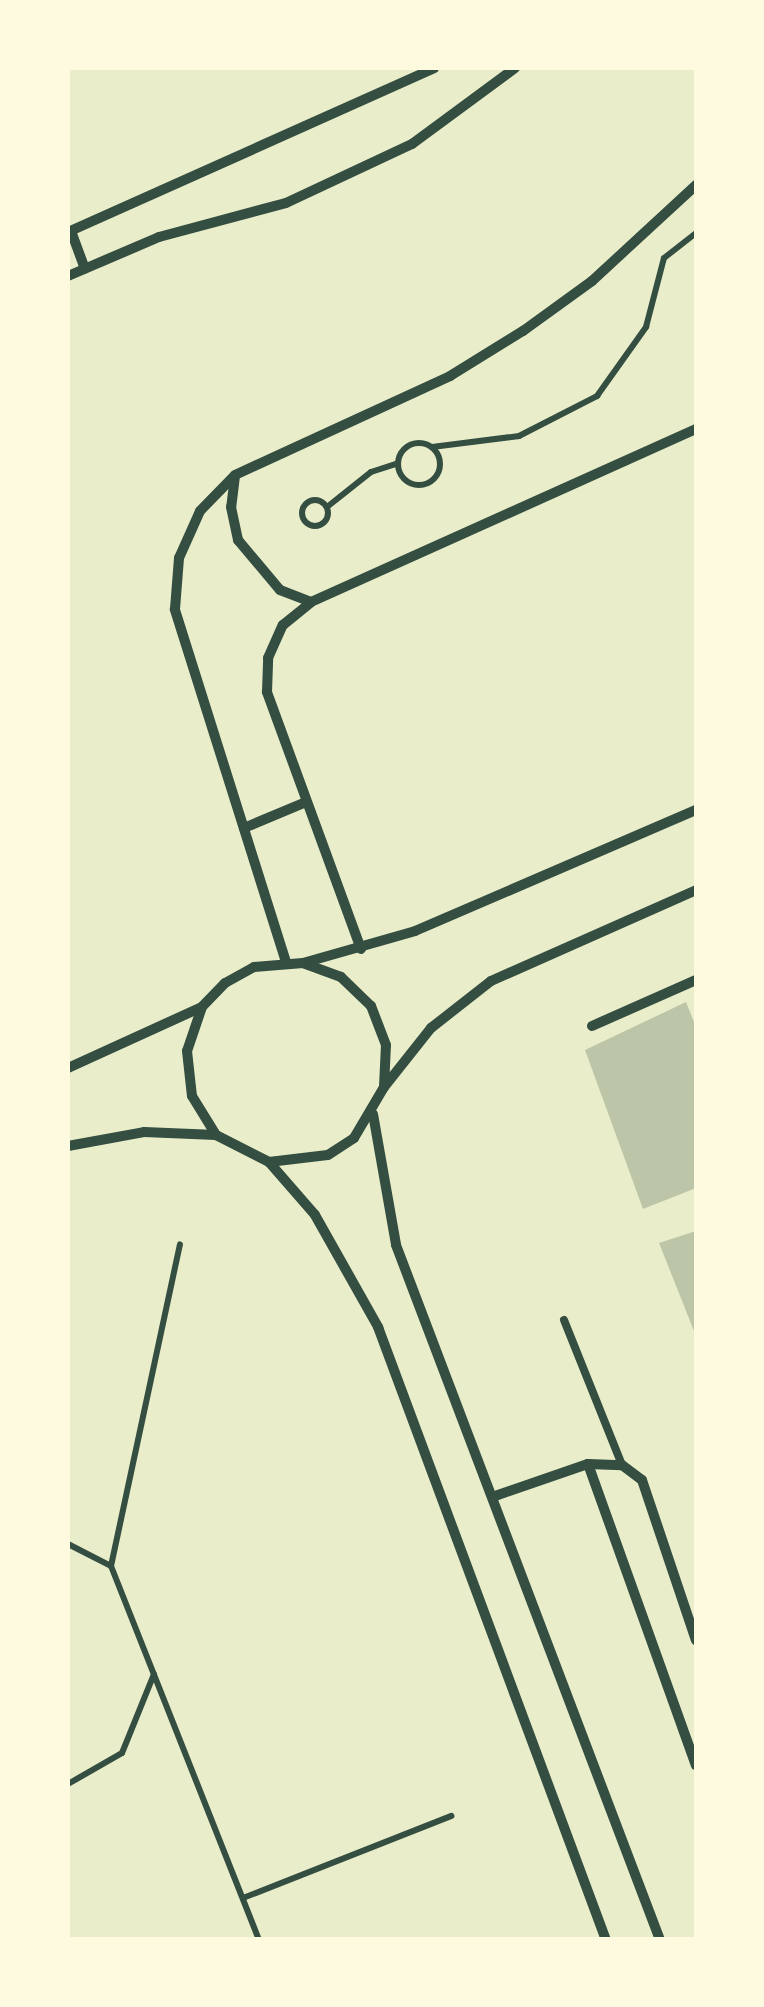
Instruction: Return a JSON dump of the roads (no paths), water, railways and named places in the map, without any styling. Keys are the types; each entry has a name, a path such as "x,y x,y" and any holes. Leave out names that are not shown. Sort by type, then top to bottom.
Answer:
{"street":[{"path":"85,268 69,232 434,68"},
{"path":"68,276 158,237 286,203 394,152 516,68"},
{"path":"286,962 175,609 179,558 200,511 235,475 450,376 523,331 592,282 696,186"},
{"path":"361,950 267,692 268,658 284,625 310,602 696,428"},
{"path":"235,475 231,507 238,540 255,568 280,590 310,602"},
{"path":"244,828 306,802"},
{"path":"68,1068 202,1007 225,983 254,967 302,963 361,950 696,810"},
{"path":"269,1162 328,1155 373,1114 384,1087 431,1028 491,981 696,890"},
{"path":"302,963 341,977 371,1006 386,1045 384,1087"},
{"path":"592,1026 696,980"},
{"path":"202,1007 187,1051 192,1096 216,1135"},
{"path":"373,1114 396,1245 495,1496 660,1940"},
{"path":"68,1146 144,1132 216,1135 269,1162 315,1215 378,1327 606,1940"},
{"path":"495,1496 588,1464 622,1465 642,1480 696,1640"},
{"path":"588,1464 696,1765"}],"lane":[{"path":"564,1320 622,1465"}]}
